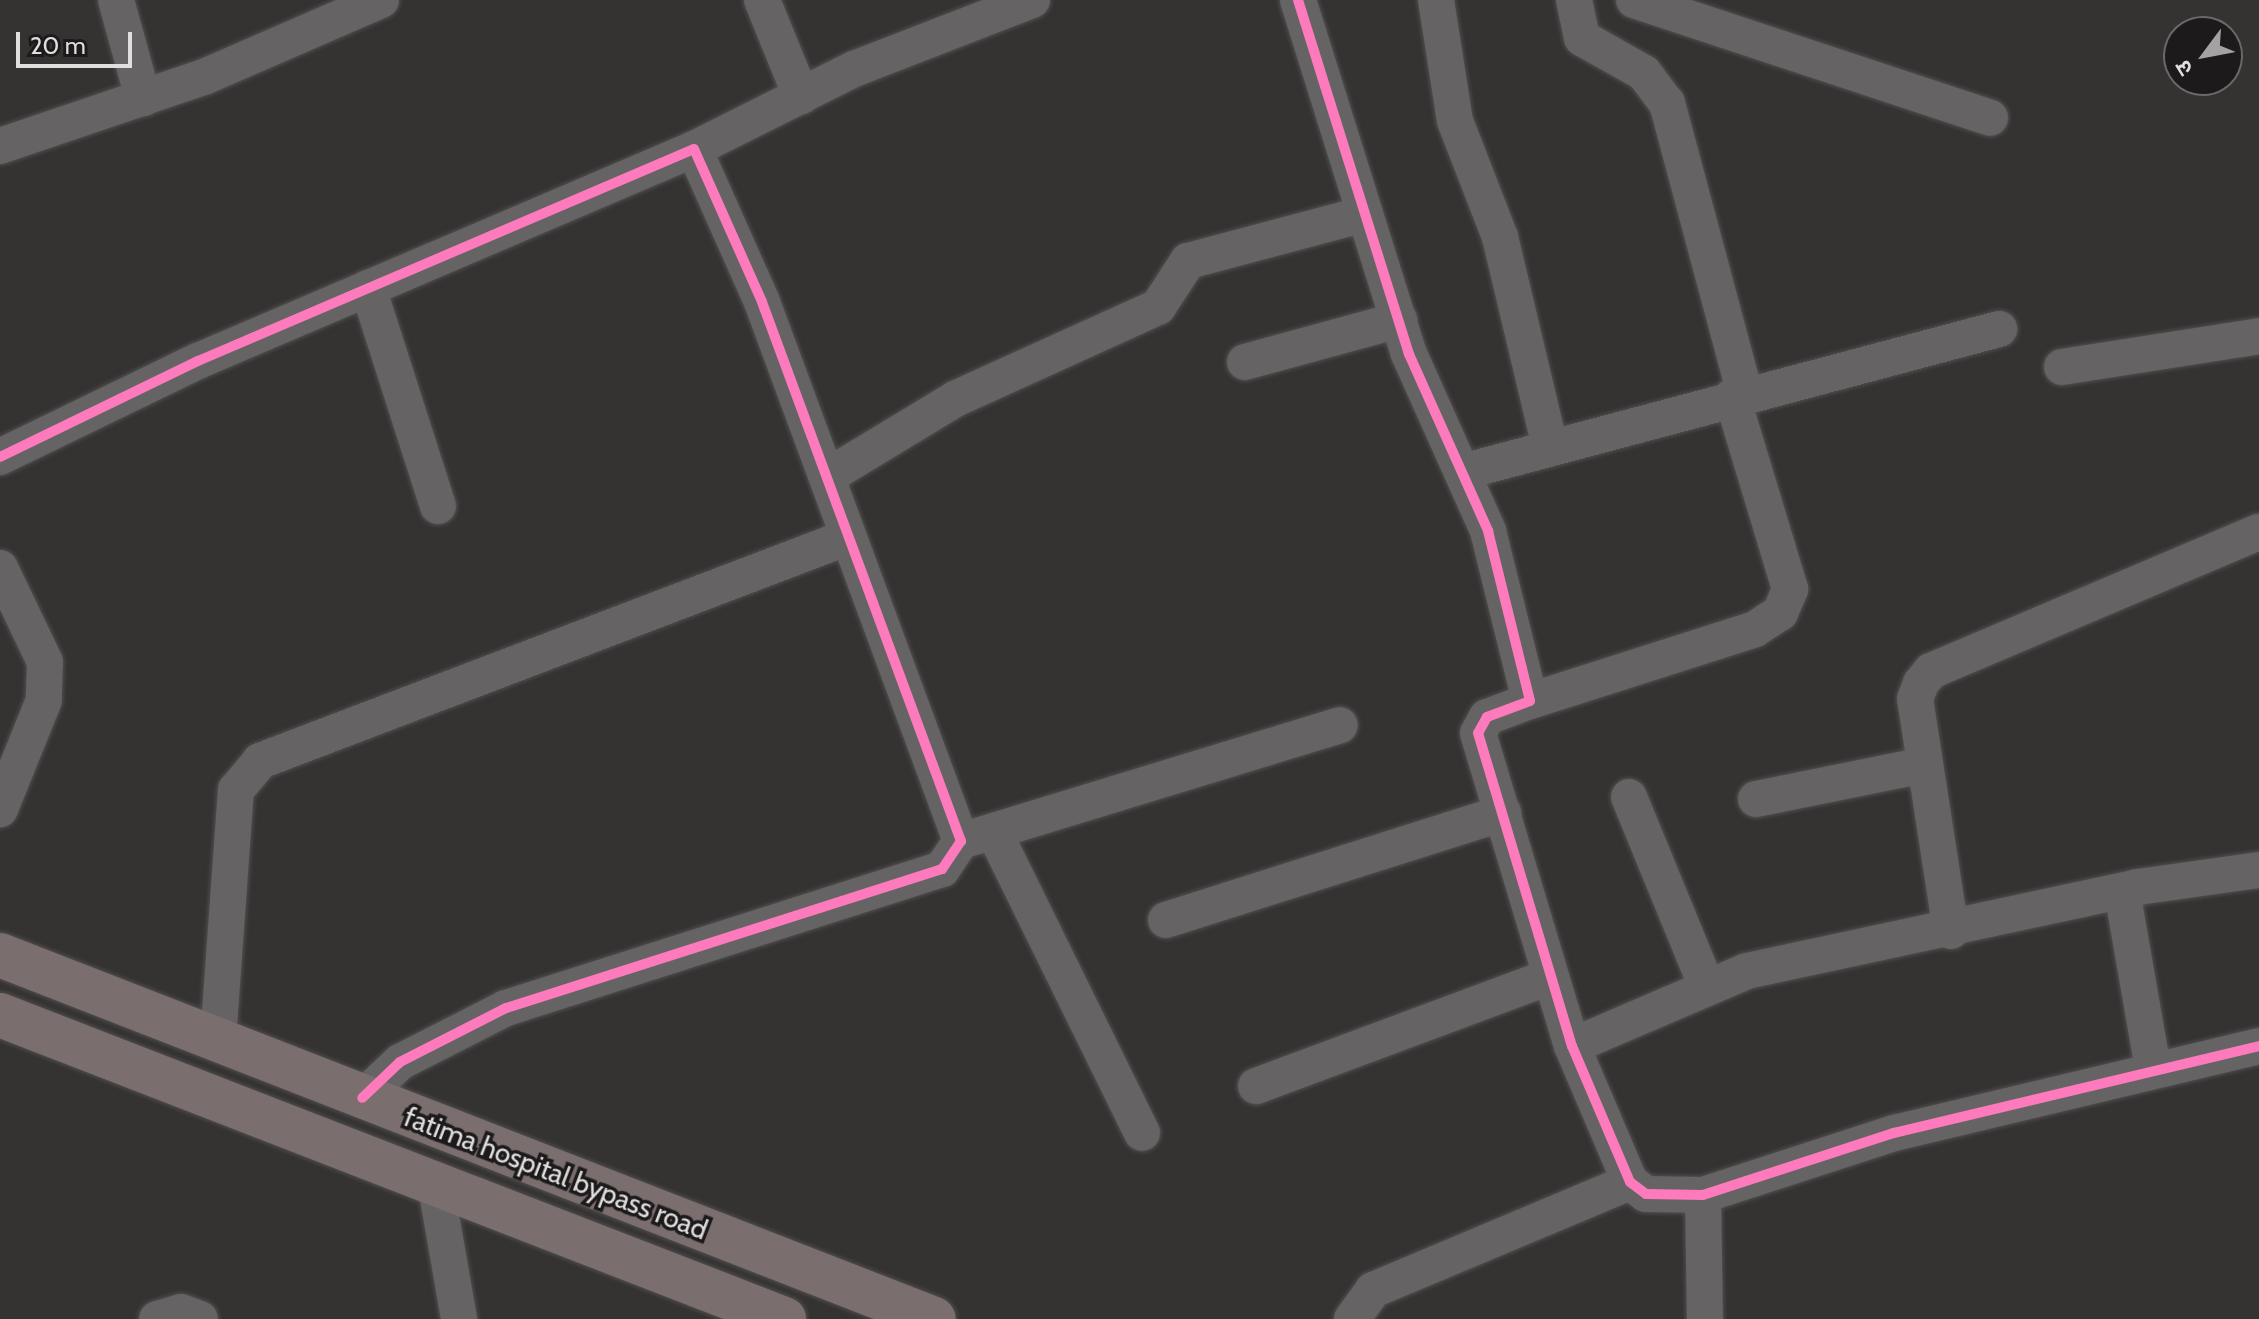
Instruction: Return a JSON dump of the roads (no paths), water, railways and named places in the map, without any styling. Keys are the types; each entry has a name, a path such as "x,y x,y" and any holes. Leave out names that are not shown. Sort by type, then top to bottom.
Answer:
{"highway":[{"name":"fatima hospital bypass road","path":"0,955 934,1319"},
{"name":"fatima hospital bypass road","path":"0,1015 435,1181 784,1319"}],"street":[{"path":"116,0 143,98"},
{"path":"0,146 143,98 381,0"},
{"path":"762,0 801,96"},
{"path":"0,457 368,288 694,149 801,96 1032,0"},
{"path":"1298,0 1399,320 1488,531 1530,701"},
{"path":"1436,0 1455,121 1500,237 1550,447"},
{"path":"1574,0 1582,38 1644,73 1667,103 1738,396 1790,589 1780,613 1755,629 1530,701 1477,723 1549,977 1572,1046 1630,1182 1646,1194 1703,1195 1894,1133 2259,1046"},
{"path":"1634,0 1990,118"},
{"path":"694,149 828,476 848,537 978,837 1142,1133"},
{"path":"828,476 955,399 1158,307 1188,261 1365,214"},
{"path":"368,288 438,506"},
{"path":"1245,362 1399,320"},
{"path":"1462,472 1738,396 1999,329"},
{"path":"2062,367 2259,336"},
{"path":"1951,931 1915,699 1931,671 2259,532"},
{"path":"218,1040 236,790 253,768 848,537"},
{"path":"0,568 45,662 44,700 0,809"},
{"path":"362,1098 400,1062 506,1008 942,869 978,837 1340,725"},
{"path":"1756,799 1925,765"},
{"path":"1629,797 1707,987"},
{"path":"1166,920 1503,813"},
{"path":"1572,1046 1747,971 1951,931 2122,891 2259,870"},
{"path":"2122,891 2153,1069"},
{"path":"1256,1086 1549,977"},
{"path":"435,1181 459,1319"},
{"path":"1352,1319 1373,1290 1630,1182"},
{"path":"1703,1195 1705,1319"},
{"path":"157,1319 181,1312 200,1319"}]}
